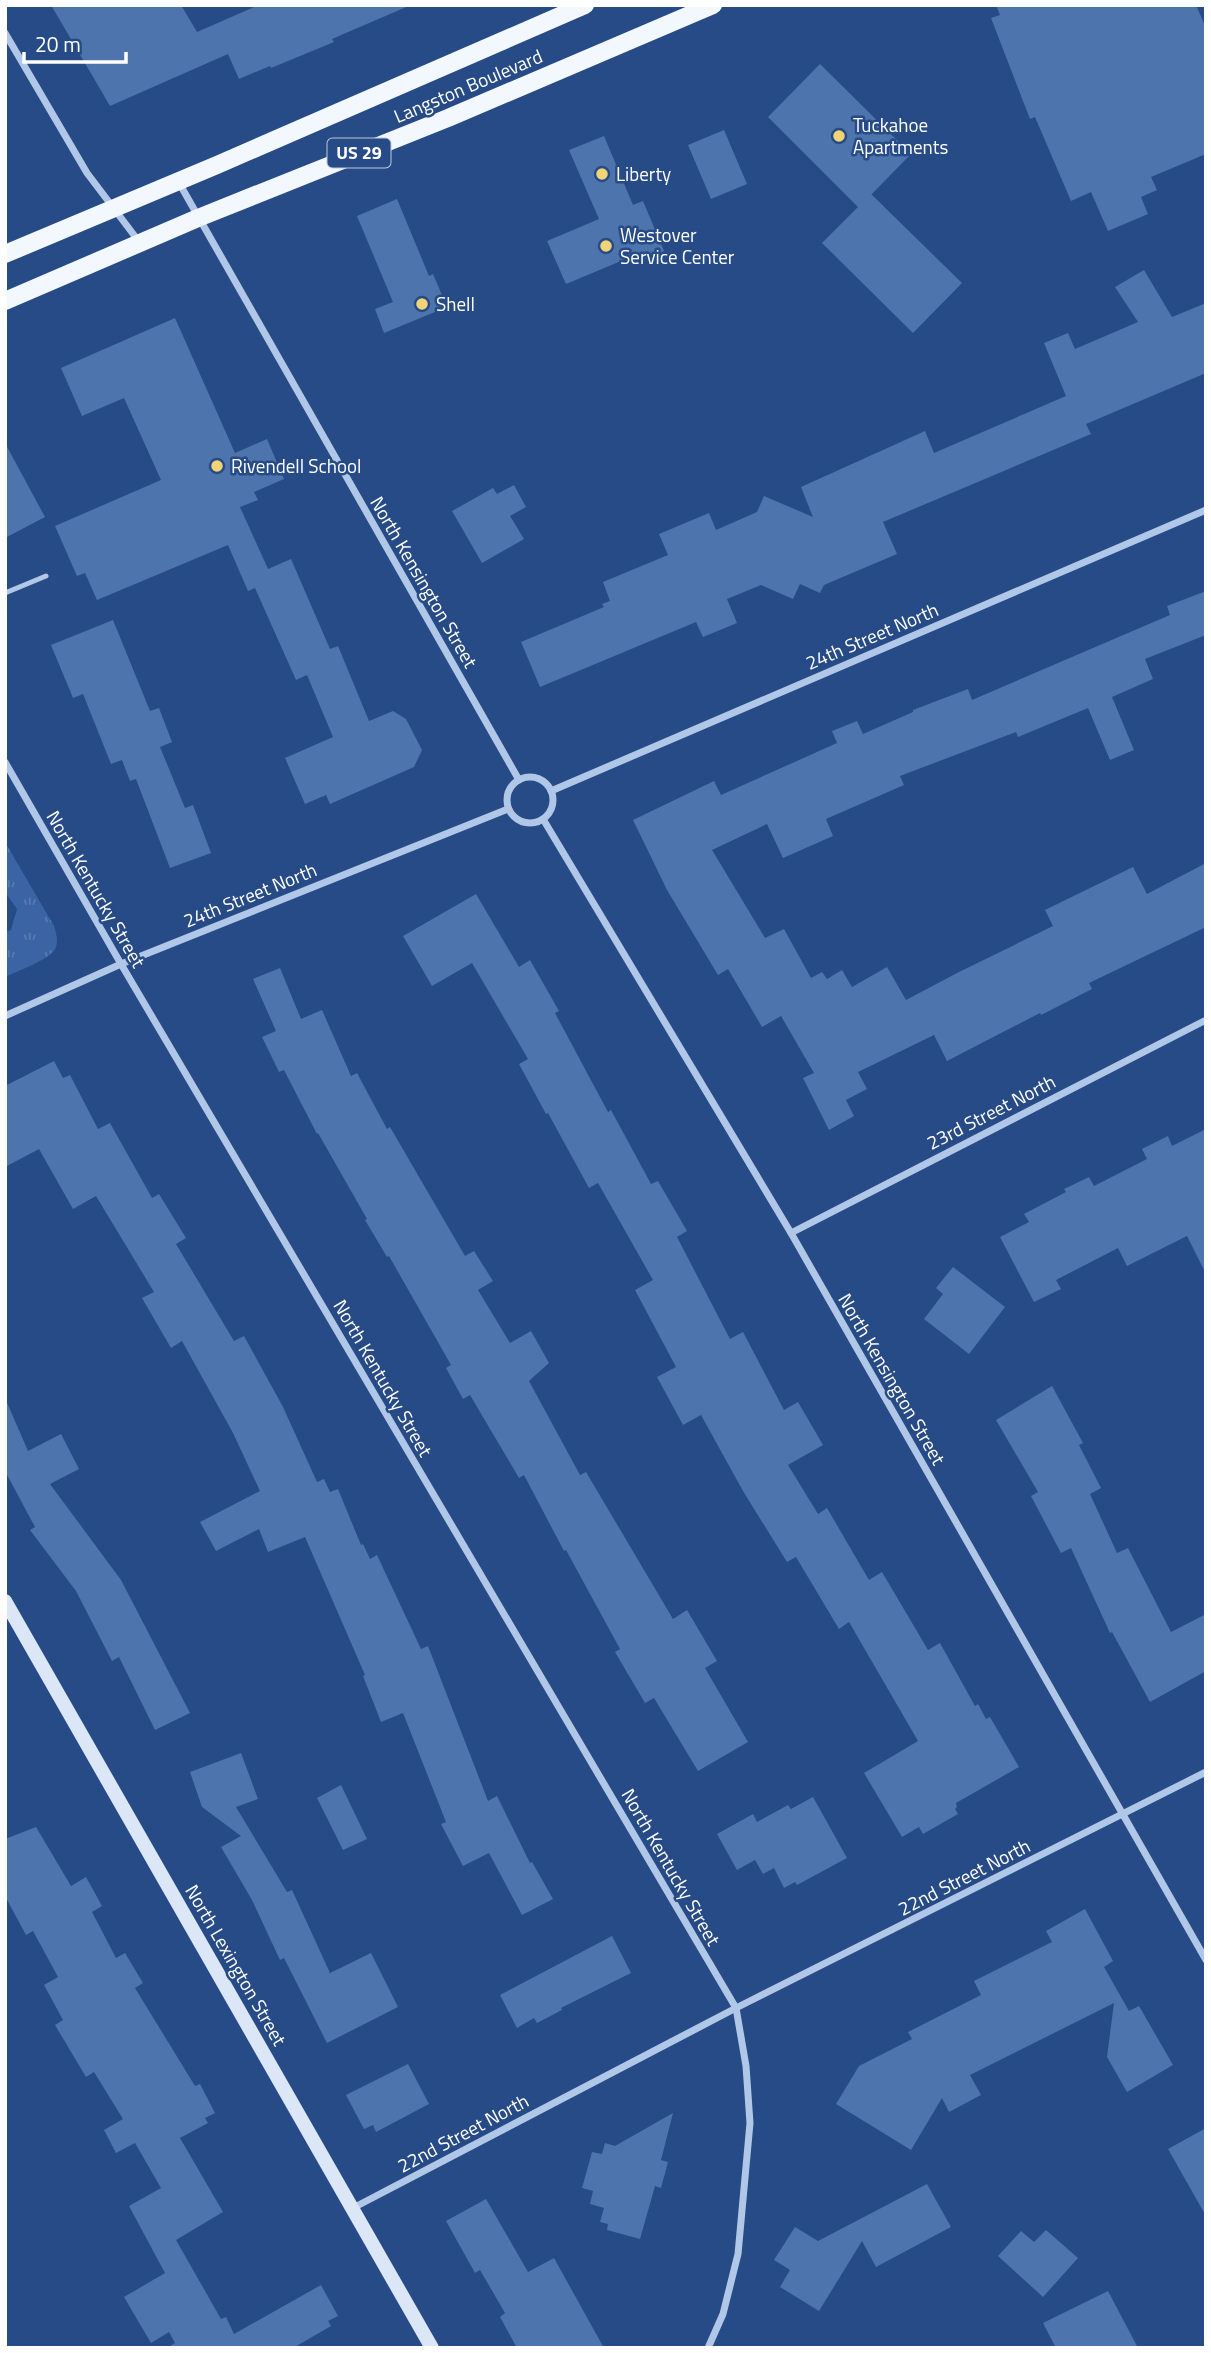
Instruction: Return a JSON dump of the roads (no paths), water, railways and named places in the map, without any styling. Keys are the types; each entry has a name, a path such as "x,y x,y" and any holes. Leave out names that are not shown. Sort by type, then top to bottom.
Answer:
{"main road":[{"name":"Langston Boulevard","path":"5,254 230,160 585,5"},
{"name":"Langston Boulevard","path":"5,301 198,218 448,118 713,5"}],"street":[{"path":"5,33 79,162 140,244"},
{"name":"North Kensington Street","path":"177,180 519,780"},
{"name":"24th Street North","path":"551,792 1206,510"},
{"name":"North Kentucky Street","path":"5,762 121,964 736,2008"},
{"path":"527,777 541,780 551,792 552,807 542,819 523,822 508,809 507,795 519,780 527,777"},
{"name":"24th Street North","path":"5,1016 121,964 508,809"},
{"name":"North Kensington Street","path":"542,819 791,1233 1206,1960"},
{"name":"23rd Street North","path":"791,1233 1206,1020"},
{"name":"North Lexington Street","path":"5,1601 432,2348"},
{"name":"22nd Street North","path":"353,2208 736,2008 1206,1772"},
{"path":"708,2348 723,2314 737,2254 750,2123 746,2066 736,2008"}],"lane":[{"path":"5,593 46,576"}],"place":[{"name":"Tuckahoe Apartments","path":"839,136"},
{"name":"Liberty","path":"602,174"},
{"name":"Westover Service Center","path":"606,246"},
{"name":"Shell","path":"422,304"},
{"name":"Rivendell School","path":"217,466"}]}
